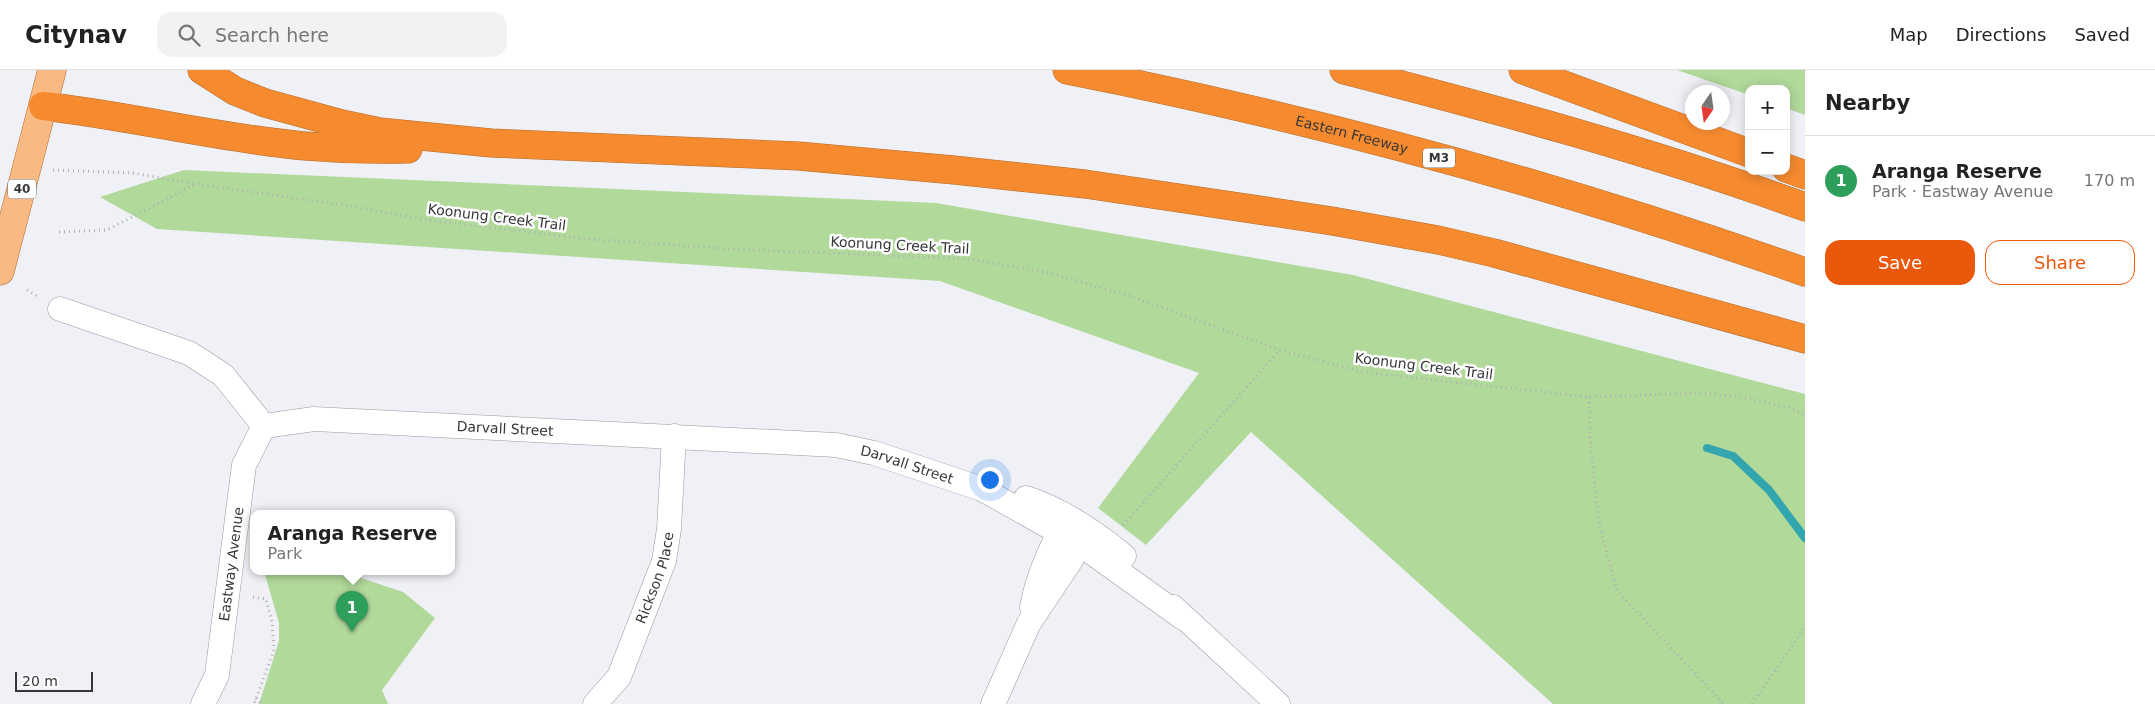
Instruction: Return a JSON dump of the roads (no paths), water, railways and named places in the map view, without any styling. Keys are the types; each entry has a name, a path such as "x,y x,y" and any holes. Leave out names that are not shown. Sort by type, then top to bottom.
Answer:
{"highway":[{"path":"202,70 235,91 264,103 342,124 399,134 491,143 798,156 954,170 1085,184 1224,204 1409,235 1484,251 1805,339"},
{"name":"Eastern Freeway","path":"1067,70 1325,128 1430,155 1614,208 1805,272"},
{"path":"1344,70 1498,110 1671,163 1805,207"},
{"path":"1522,70 1745,152"},
{"path":"43,106 90,111 304,146 362,150 491,143"},
{"path":"1790,169 1805,175"}],"main road":[{"name":"40","path":"0,270 52,70"}],"street":[{"path":"60,309 189,353 223,375 264,426"},
{"name":"Darvall Street","path":"264,426 314,419 674,436 855,448 916,466 982,489 1018,496 1040,503 1063,524 1134,564 1183,618 1278,704"},
{"name":"Eastway Avenue","path":"203,704 217,675 244,465 264,426"},
{"name":"Rickson Place","path":"595,704 619,677 664,562 669,529 674,436"},
{"path":"1029,623 1038,582 1063,524"},
{"path":"993,704 1029,623 1084,536"}],"waterway":[{"path":"1707,448 1733,456 1769,490 1805,538"}],"place":[{"name":"Aranga Reserve","path":"352,632"}]}
